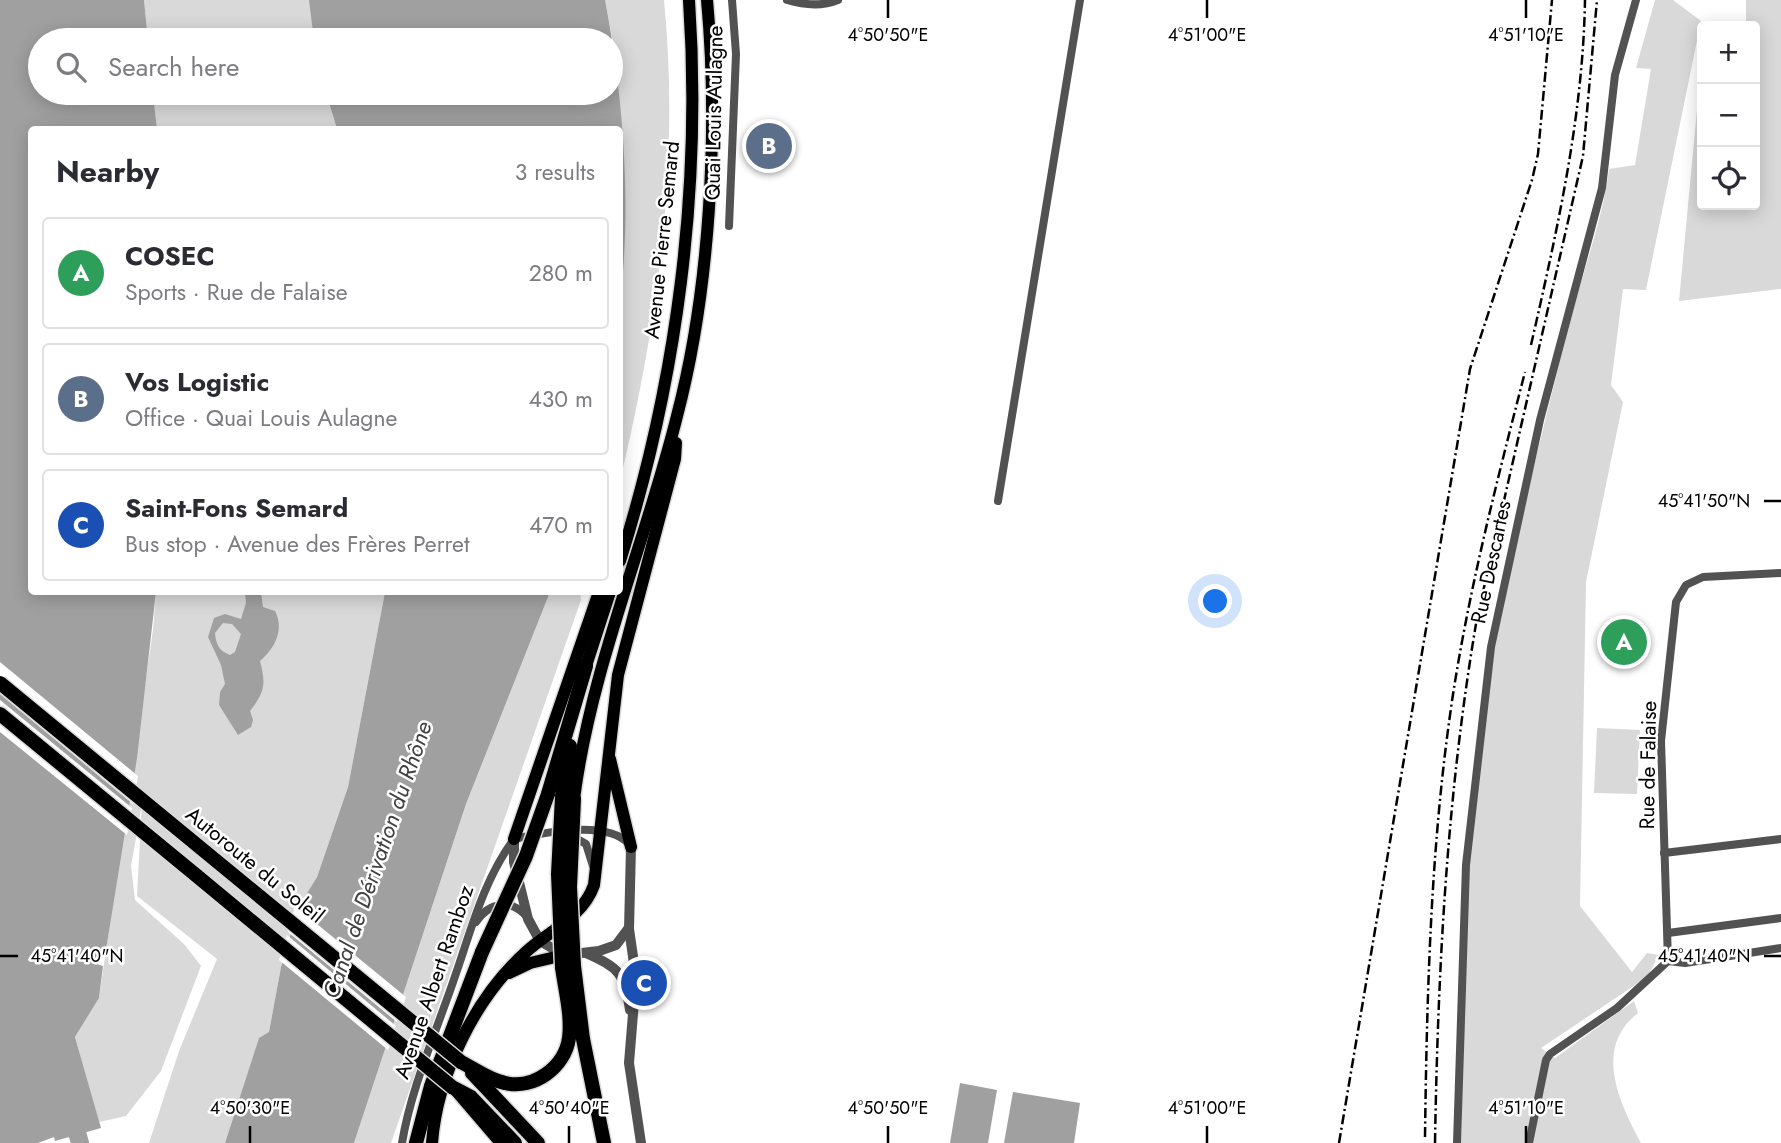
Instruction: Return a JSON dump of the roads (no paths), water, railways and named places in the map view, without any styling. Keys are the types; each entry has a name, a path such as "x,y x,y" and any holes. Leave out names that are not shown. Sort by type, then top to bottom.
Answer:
{"highway":[{"name":"Avenue Pierre Semard","path":"641,481 672,343 688,215 693,78 689,0"},
{"name":"Avenue Pierre Semard","path":"678,414 695,323 709,190 711,74 707,0"},
{"path":"432,1143 442,1095 461,1039 479,1006 503,976 584,905 596,879 607,748 623,646 674,459 678,414"},
{"path":"416,1143 431,1086 482,952 526,856 561,797 678,414"},
{"path":"623,527 641,481"},
{"path":"623,550 641,481"},
{"path":"514,839 598,595"},
{"path":"461,1062 494,1080 511,1084 535,1081 554,1068 564,1054 569,1033 567,963 570,887 561,797 586,666 609,595"},
{"name":"Autoroute du Soleil","path":"0,682 461,1062 537,1143"},
{"path":"0,715 453,1087 501,1143"},
{"path":"607,748 631,847"},
{"path":"503,976 530,963 567,963"},
{"path":"567,963 604,1143"},
{"path":"453,1087 471,1097 515,1143"}],"street":[{"name":"Quai Louis Aulagne","path":"729,226 736,54 733,0"},
{"path":"787,0 803,5 826,4 838,0"},
{"path":"998,501 1080,0"},
{"name":"Rue Descartes","path":"1457,1143 1466,865 1491,647 1533,451 1602,188 1615,75 1636,0"},
{"name":"Rue de Falaise","path":"1668,961 1661,741 1676,602 1686,585 1703,578 1781,573"},
{"path":"528,919 514,862 514,839 559,832 600,831 617,834 631,847 629,929 636,977 629,1063 641,1143"},
{"path":"559,832 586,844 596,879"},
{"name":"Avenue Albert Ramboz","path":"402,1143 416,1088 493,869 514,839"},
{"path":"1664,853 1781,839"},
{"path":"472,928 483,913 500,904 519,909 540,941 567,963 585,953 616,945 629,929"},
{"path":"1668,933 1781,918"},
{"path":"1529,1143 1546,1060 1550,1054 1617,1007 1668,961 1685,963 1781,948"},
{"path":"585,953 607,962 621,974 627,987 631,1019"}],"water":[{"path":"0,0 144,0 147,28 28,28 28,105 154,105 157,126 28,126 28,595 156,595 137,758 105,956 98,955 97,964 103,966 99,998 75,1037 101,1128 55,1141 54,1137 38,1143 0,1143"},
{"path":"309,0 605,0 610,28 312,28"},
{"path":"330,105 620,105 622,126 336,126"},
{"path":"623,137 625,189 623,274"},
{"path":"245,595 261,595 263,607 275,611 279,625 274,645 260,661 263,688 250,711 253,720 251,727 238,735 219,705 220,692 225,684 221,665 208,637 214,618 225,614 241,619 246,603","holes":["223,623 232,624 241,634 235,652 230,655 219,647 215,633"]},
{"name":"Canal de Dérivation du Rhône","path":"384,595 549,595 466,804 354,1143 225,1143 259,1038 269,1032 281,967 299,906 317,877 348,787"},
{"path":"960,1083 997,1090 988,1143 950,1143"},
{"path":"1013,1092 1080,1103 1074,1143 1004,1143"}],"waterway":[{"path":"68,1116 74,1122 80,1143"}],"railway":[{"path":"1339,1143 1470,369 1532,180 1538,154 1552,0"},
{"path":"1531,345 1559,217 1574,131 1585,0"},
{"path":"1435,1143 1446,880 1467,684 1477,618 1583,156 1597,0"},
{"path":"1425,1137 1432,911 1446,744 1477,569 1525,372"}],"place":[{"name":"Vos Logistic","path":"769,146"},
{"name":"COSEC","path":"1624,642"},
{"name":"Saint-Fons Semard","path":"644,983"}]}
